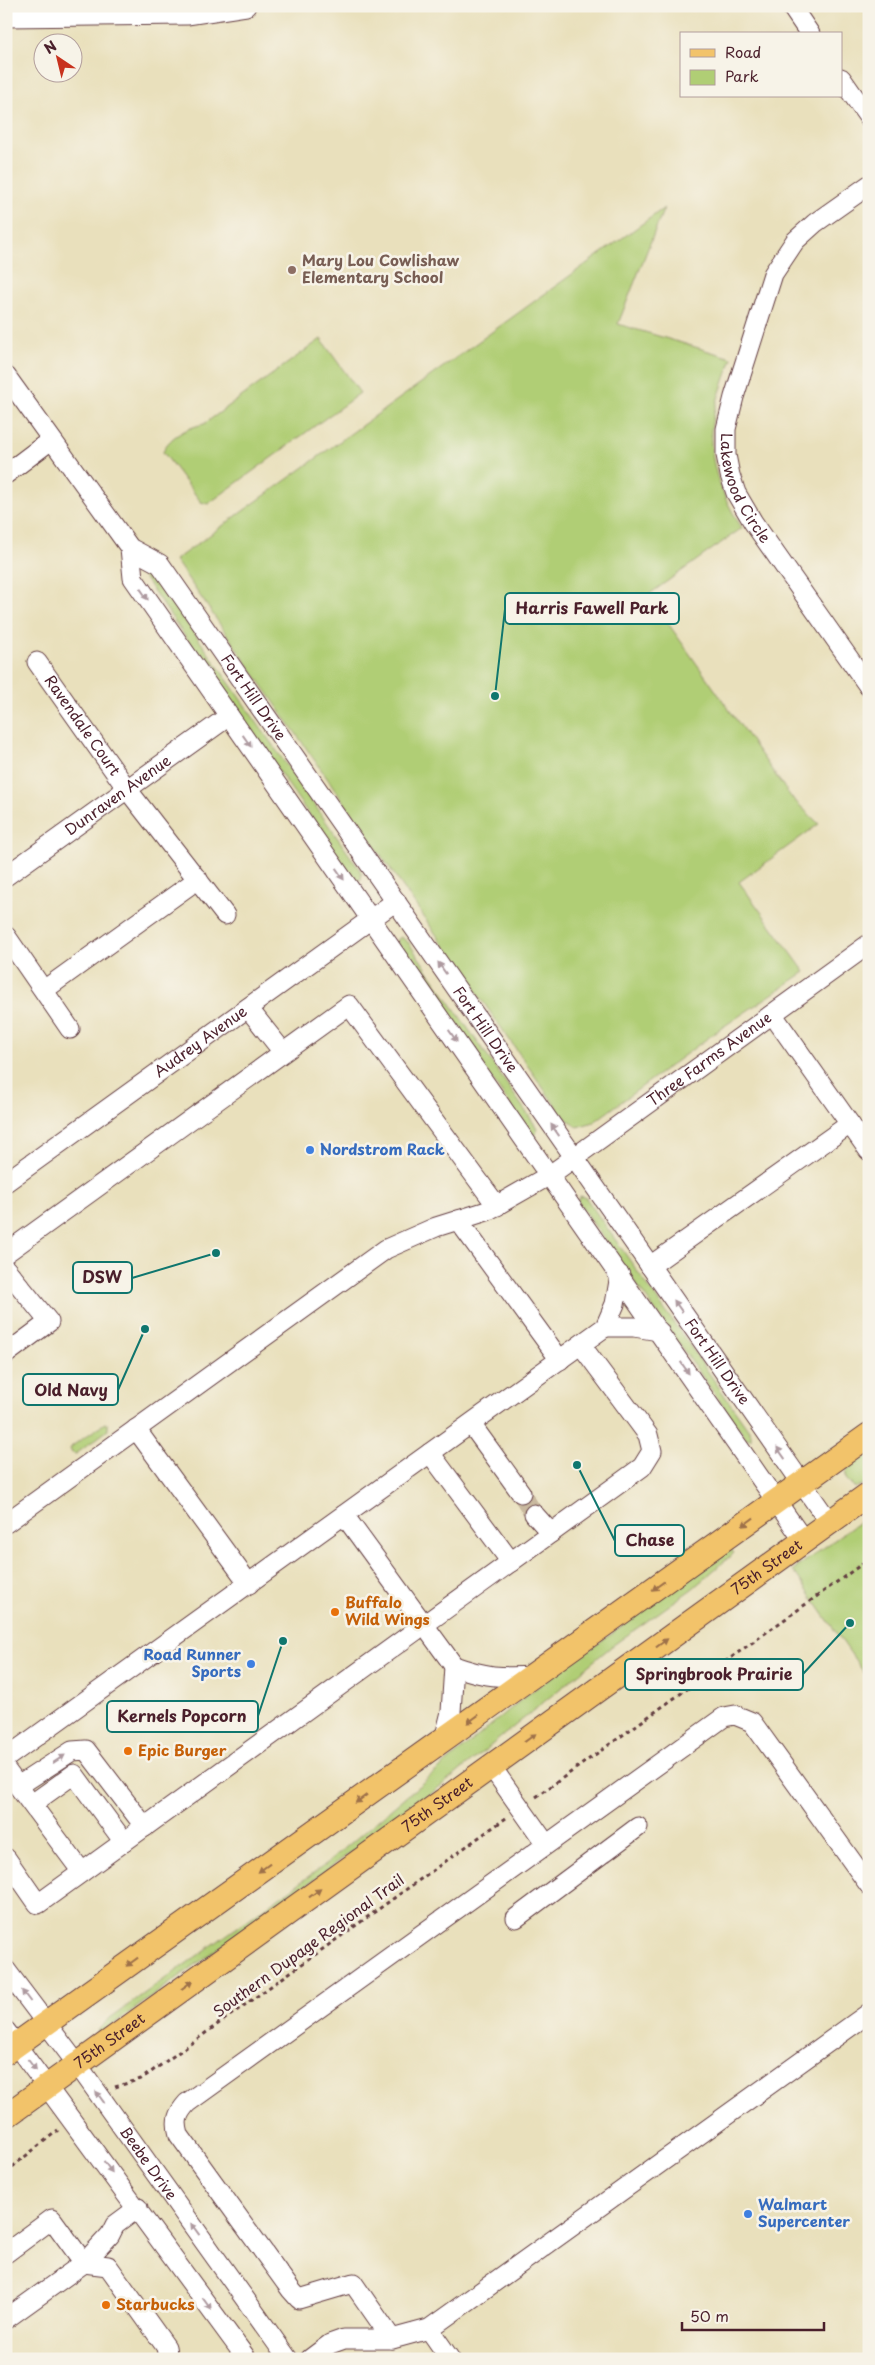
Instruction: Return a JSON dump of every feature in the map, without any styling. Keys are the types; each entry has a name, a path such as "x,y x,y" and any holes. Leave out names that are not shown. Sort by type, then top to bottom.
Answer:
{"main road":[{"path":"10,2043 47,2023 869,1435"},
{"name":"75th Street","path":"6,2116 869,1494"}],"street":[{"path":"6,17 187,15 246,6"},
{"path":"792,6 809,32"},
{"path":"842,79 869,118"},
{"name":"Lakewood Circle","path":"869,185 815,223 795,241 773,274 734,396 726,429 730,475 736,493 753,522 869,687"},
{"name":"Fort Hill Drive","path":"6,376 130,548 160,564 829,1522"},
{"path":"6,474 51,440"},
{"name":"Fort Hill Drive","path":"130,548 133,578 804,1541"},
{"name":"Ravendale Court","path":"37,662 127,789 225,914"},
{"name":"Dunraven Avenue","path":"6,876 229,716"},
{"path":"44,990 198,880"},
{"name":"Audrey Avenue","path":"6,1182 396,901"},
{"path":"6,936 70,1029"},
{"name":"Three Farms Avenue","path":"6,1524 386,1249 436,1227 497,1206 550,1175 869,944"},
{"path":"6,1253 349,1005 497,1206"},
{"path":"248,1008 284,1052"},
{"path":"773,1015 869,1151"},
{"path":"650,1266 850,1124"},
{"path":"458,1220 560,1360"},
{"path":"6,1269 49,1322 6,1354"},
{"path":"6,1758 605,1327 615,1304 620,1275"},
{"path":"605,1327 634,1327 659,1331"},
{"path":"6,1858 38,1904 642,1467 652,1452 648,1435 582,1344"},
{"path":"471,1424 521,1493"},
{"path":"136,1429 249,1584"},
{"path":"430,1453 511,1562"},
{"path":"534,1514 551,1533"},
{"path":"344,1515 454,1666 476,1674 498,1678 533,1676"},
{"path":"444,1740 451,1712 454,1666"},
{"path":"392,2339 353,2282 300,2298 291,2290 179,2136 176,2124 178,2112 187,2103 724,1716 735,1715 752,1722 869,1886"},
{"path":"18,1786 72,1751 86,1750 145,1827"},
{"path":"491,1766 546,1844"},
{"path":"6,1770 82,1872"},
{"path":"32,1804 74,1774 124,1842"},
{"path":"516,1918 638,1827"},
{"name":"Beebe Drive","path":"6,1970 77,2064 288,2359"},
{"path":"310,2359 330,2344 344,2339 392,2339 429,2328 869,2013"},
{"path":"10,2043 48,2086 247,2359"},
{"path":"6,2319 84,2263 110,2235 115,2225 138,2208"},
{"path":"6,2253 52,2219 84,2263 108,2266 166,2347 168,2359"},
{"path":"429,2328 450,2359"}],"path":[{"path":"532,1800 869,1559"},
{"name":"Southern Dupage Regional Trail","path":"116,2087 141,2079 510,1815"},
{"path":"6,2172 52,2134"}],"green space":[{"path":"664,208 618,324 732,358 715,409 711,439 717,475 730,507 742,528 648,595 791,797 819,824 739,882 805,972 720,1029 594,1122 577,1127 562,1115 175,560"},
{"path":"321,339 360,393 208,504 201,502 163,452 169,442 174,437 204,424"},
{"path":"142,558 362,873 361,879 357,881 353,878 134,563"},
{"path":"401,937 408,942 531,1119 537,1128 536,1134 532,1136 397,944 398,939"},
{"path":"580,1196 586,1198 751,1433 751,1439 746,1438 577,1201"},
{"path":"105,1423 108,1424 108,1430 76,1454 72,1453 70,1449 72,1446"},
{"path":"869,1450 869,1482 855,1488 846,1479 847,1470 853,1462"},
{"path":"869,1515 869,1680 793,1570"},
{"path":"730,1548 734,1553 692,1589 612,1646 455,1775 400,1817 100,2034 97,2031 110,2018 326,1864 528,1694"}],"tunnel":[{"path":"521,1493 534,1514"}],"place":[{"name":"Mary Lou Cowlishaw Elementary School","path":"292,270"},
{"name":"Harris Fawell Park","path":"495,696"},
{"name":"Nordstrom Rack","path":"310,1150"},
{"name":"DSW","path":"216,1253"},
{"name":"Old Navy","path":"145,1329"},
{"name":"Chase","path":"577,1465"},
{"name":"Buffalo Wild Wings","path":"335,1612"},
{"name":"Springbrook Prairie","path":"850,1623"},
{"name":"Kernels Popcorn","path":"283,1641"},
{"name":"Road Runner Sports","path":"251,1664"},
{"name":"Epic Burger","path":"128,1751"},
{"name":"Walmart Supercenter","path":"748,2214"},
{"name":"Starbucks","path":"106,2305"}]}
